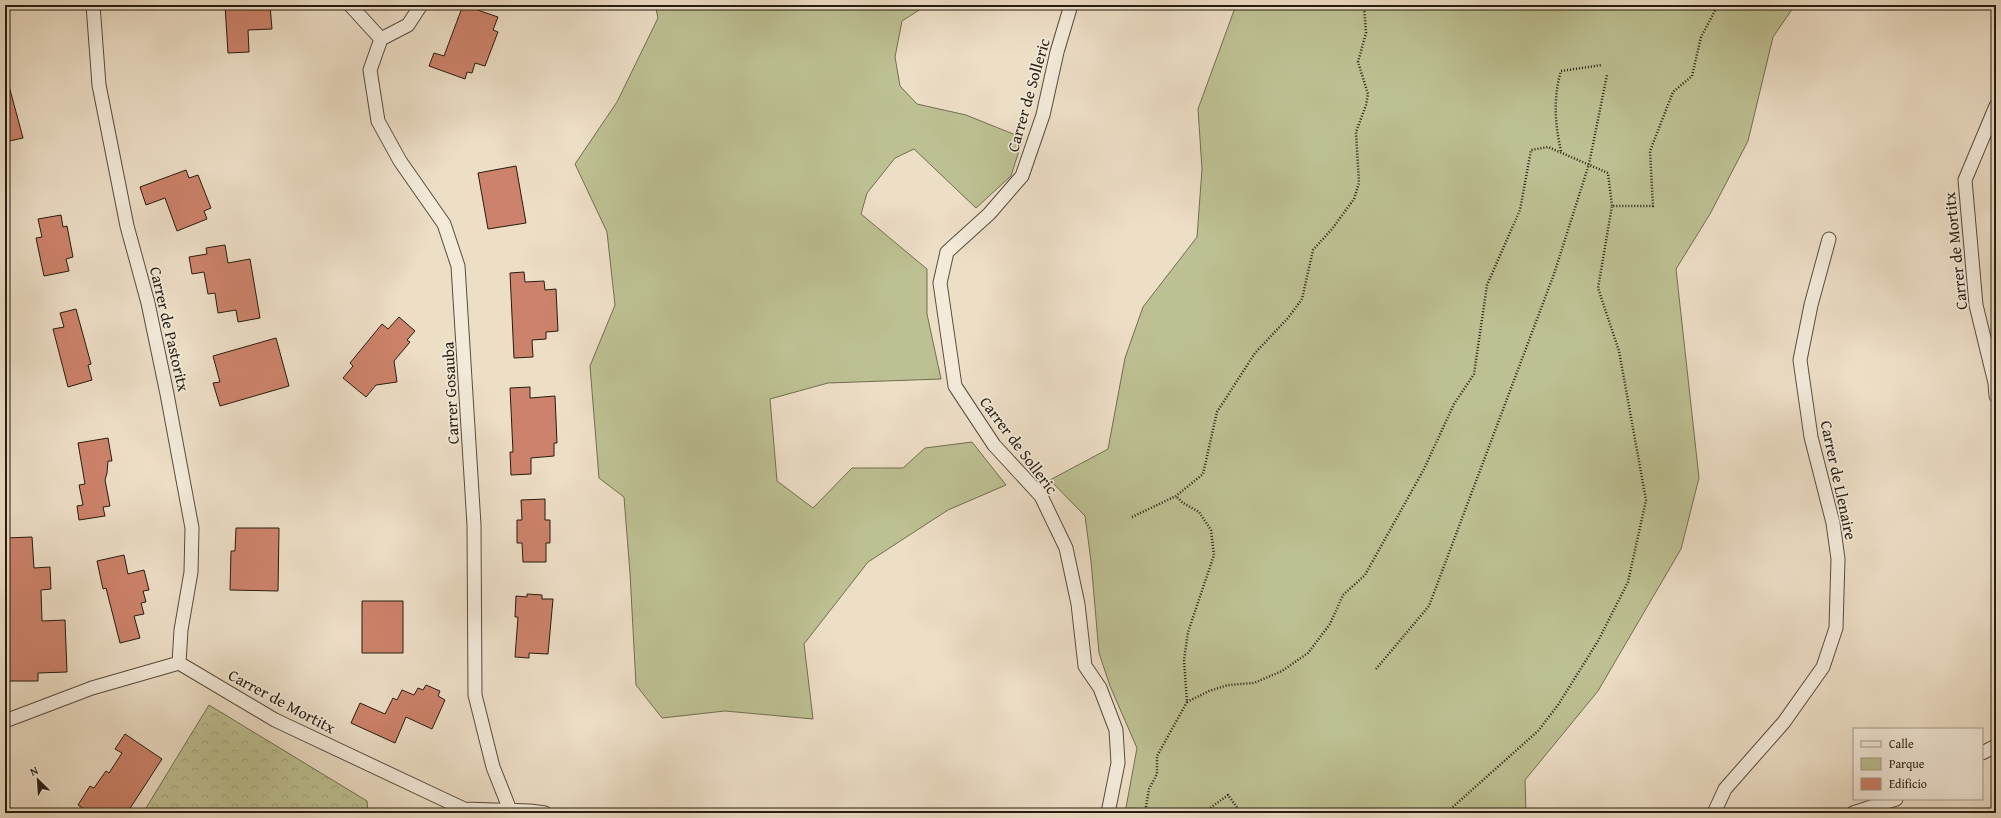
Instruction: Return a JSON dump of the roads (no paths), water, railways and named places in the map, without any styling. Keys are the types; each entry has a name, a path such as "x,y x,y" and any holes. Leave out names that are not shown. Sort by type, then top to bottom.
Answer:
{"street":[{"name":"Carrer de Pastoritx","path":"93,5 99,85 127,226 148,303 192,528 191,572 181,630 178,663"},
{"path":"350,5 381,39 408,25 421,5"},
{"name":"Carrer de Solleric","path":"1071,5 1057,52 1043,115 1022,176 989,214 947,252 940,283 955,386 994,445 1041,496 1066,548 1078,604 1085,666 1100,688 1116,730 1118,763 1108,813"},
{"name":"Carrer Gosauba","path":"381,39 370,70 378,121 400,161 444,224 458,266 474,525 475,695 493,768 510,810"},
{"name":"Carrer de Mortitx","path":"1996,106 1965,180 1976,305 1995,383 1996,396"},
{"name":"Carrer de Llenaire","path":"1714,813 1725,789 1784,722 1823,667 1836,628 1838,559 1833,523 1811,437 1800,360 1810,305 1829,239"},
{"path":"5,721 92,688 178,663"},
{"name":"Carrer de Mortitx","path":"178,663 275,720 464,809 510,810 545,813"},
{"path":"1983,752 1996,746"},
{"path":"1853,813 1893,800"}]}
